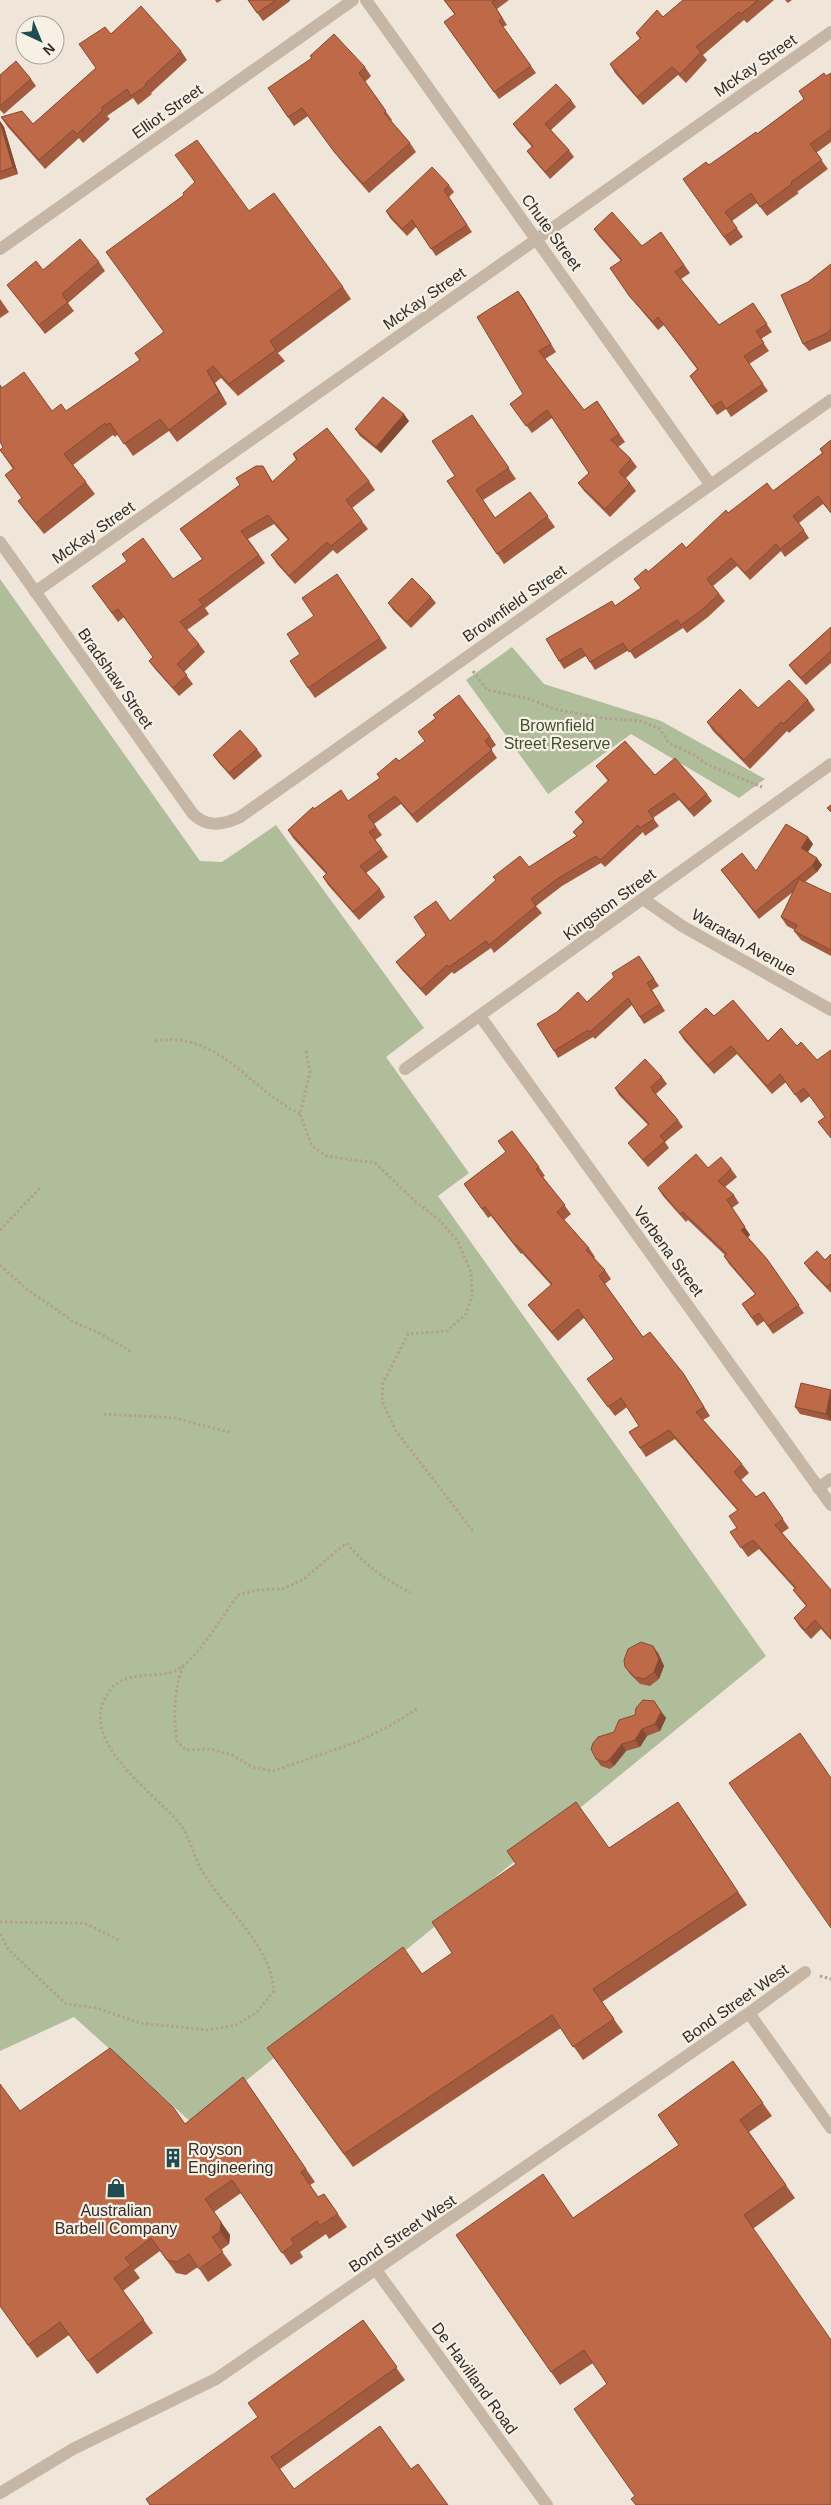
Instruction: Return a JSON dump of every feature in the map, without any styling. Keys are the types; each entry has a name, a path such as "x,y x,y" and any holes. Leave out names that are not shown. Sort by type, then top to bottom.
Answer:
{"street":[{"name":"Elliot Street","path":"0,249 353,0"},
{"name":"Chute Street","path":"366,0 710,484"},
{"name":"McKay Street","path":"35,592 831,32"},
{"name":"Brownfield Street","path":"212,824 231,821 240,817 831,400"},
{"name":"Bradshaw Street","path":"0,542 193,814 203,823 212,824"},
{"name":"Kingston Street","path":"405,1069 831,764"},
{"name":"Waratah Avenue","path":"643,899 682,926 831,1010"},
{"name":"Verbena Street","path":"480,1016 831,1505"},
{"path":"818,1488 831,1479"},
{"name":"Bond Street West","path":"0,2493 73,2448 216,2380 749,2013 805,1972"},
{"path":"749,2013 831,2128"},
{"name":"De Havilland Road","path":"376,2270 546,2505"}],"path":[{"path":"463,659 487,690 530,699 554,709 602,718 641,721 660,729 669,743 694,755 708,765 762,787"},
{"path":"155,1041 172,1038 199,1044 222,1055 284,1106 300,1114"},
{"path":"306,1051 310,1072 300,1114 312,1146 327,1156 375,1162 415,1201 438,1219 457,1240 471,1272 472,1296 466,1314 447,1331 408,1334 383,1383 382,1401 396,1431 472,1532"},
{"path":"0,1230 41,1188"},
{"path":"0,1265 24,1287 74,1322 102,1334 132,1352"},
{"path":"104,1414 175,1418 232,1433"},
{"path":"0,1934 8,1949 66,2004 97,2008 140,2023 207,2030 236,2025 257,2012 274,1991 273,1974 258,1946 201,1869 182,1826 155,1796 124,1769 106,1742 100,1722 103,1704 111,1688 126,1679 172,1672 184,1665 214,1632 238,1595 257,1590 282,1589 304,1579 346,1544 366,1565 387,1581 411,1593"},
{"path":"184,1665 178,1680 175,1700 177,1741 186,1750 211,1750 232,1756 252,1767 273,1771 332,1751 386,1728 417,1709"},
{"path":"0,1922 84,1923 121,1941"}],"green space":[{"path":"0,579 200,861 222,862 276,825 424,1028 386,1057 469,1173 438,1196 766,1656 193,2124 74,2017 0,2051"},
{"name":"Brownfield Street Reserve","path":"512,647 544,684 661,721 765,779 739,798 631,734 548,794 466,680"}],"building":[{"path":"248,0 276,0 257,13"},
{"path":"444,0 495,0 492,2 502,18 499,21 531,66 494,92 444,22 455,14"},
{"path":"683,0 758,0 741,14 739,12 696,47 701,52 680,74 672,67 637,97 610,64 641,38 636,33 657,10 663,17"},
{"path":"141,6 181,51 145,84 146,86 131,96 127,89 101,108 103,110 77,134 73,130 39,160 1,117 22,111 33,124 96,68 79,44 105,27 111,34"},
{"path":"334,34 365,67 359,73 386,111 384,113 410,143 363,184 335,153 302,108 288,117 268,88 312,58 310,56"},
{"path":"15,62 15,65 19,65 31,79 0,106 0,75"},
{"path":"824,73 826,76 831,73 831,129 810,144 822,160 760,207 751,193 725,212 737,228 724,237 683,179 706,162 709,165 756,132 757,134 804,99 799,91"},
{"path":"556,84 571,100 545,124 569,150 545,172 527,151 533,146 513,124"},
{"path":"0,122 13,167 0,172"},
{"path":"197,140 249,211 274,193 343,287 270,341 276,350 229,384 213,366 207,371 219,392 169,430 160,419 124,444 110,423 106,425 105,423 64,454 86,482 36,523 18,501 22,498 5,475 14,468 0,450 3,447 0,442 0,385 2,388 24,372 52,411 61,404 66,411 140,360 135,353 164,332 106,252 184,195 183,193 195,182 175,155"},
{"path":"432,167 449,185 444,190 467,225 431,249 412,220 402,229 386,211"},
{"path":"612,212 642,246 661,232 684,265 675,272 719,325 753,303 767,324 756,331 764,343 744,356 763,384 726,409 721,401 712,407 690,376 698,369 658,317 653,322 630,297 610,268 622,260 594,229"},
{"path":"80,239 99,262 62,294 68,302 39,325 7,285 36,261 43,270"},
{"path":"831,264 831,329 827,333 803,344 781,295 808,282"},
{"path":"518,291 551,344 539,351 584,410 597,401 619,434 611,440 631,459 619,472 630,483 605,509 578,483 589,473 547,410 526,426 510,404 523,394 477,317"},
{"path":"383,397 404,414 376,447 355,429"},
{"path":"472,415 509,468 476,490 495,518 530,492 548,516 497,554 447,481 455,476 432,441"},
{"path":"327,428 369,481 346,500 362,521 331,546 327,542 289,576 271,555 289,539 268,515 241,531 259,555 199,600 203,605 180,622 199,644 177,664 187,675 173,688 149,661 153,657 118,609 112,613 92,586 127,561 122,554 143,538 173,579 203,559 180,529 240,485 236,478 256,466 263,466 272,482 297,459 293,454"},
{"path":"831,440 831,513 818,496 793,516 804,530 780,549 776,544 745,573 731,558 707,579 719,594 703,609 681,625 677,620 629,652 623,643 590,662 581,648 559,661 546,639 612,601 615,606 641,588 634,579 646,569 648,572 682,543 686,548 726,510 728,513 767,483 773,491 823,453 820,449"},
{"path":"337,574 380,638 308,688 290,661 300,654 287,634 314,616 302,598"},
{"path":"412,578 431,597 407,622 388,603"},
{"path":"831,627 831,651 801,678 789,665"},
{"path":"789,680 808,700 783,724 781,722 744,760 707,722 740,689 758,708"},
{"path":"459,695 490,736 485,741 492,750 412,815 395,796 368,816 376,827 369,832 382,849 360,866 380,889 353,912 323,877 327,873 288,830 313,807 314,809 341,790 348,801 380,778 377,774 396,758 399,761 425,741 418,732 436,718 433,715"},
{"path":"240,730 257,749 229,773 213,755"},
{"path":"625,741 655,775 675,758 707,794 689,809 674,793 648,811 654,819 640,828 638,825 600,860 596,856 557,879 531,899 536,906 489,945 486,941 449,967 447,965 421,989 396,962 426,935 414,917 436,901 450,921 496,880 493,877 520,856 529,867 577,836 573,832 584,822 575,812 609,780 596,766"},
{"path":"786,824 808,837 801,848 817,858 812,866 755,912 721,870 742,853 756,871"},
{"path":"799,879 831,894 831,950 794,931 797,925 781,917"},
{"path":"639,956 654,979 647,983 660,1004 640,1017 628,998 590,1032 588,1030 554,1051 537,1024 557,1012 578,992 587,1002 614,977 612,973"},
{"path":"733,1000 768,1041 781,1028 797,1046 801,1042 817,1060 831,1050 831,1138 818,1122 825,1117 804,1088 795,1095 780,1074 767,1086 731,1046 708,1065 679,1032 706,1008 714,1016"},
{"path":"645,1059 662,1077 651,1087 653,1091 678,1120 660,1136 665,1141 643,1160 628,1143 649,1124 615,1088"},
{"path":"512,1131 539,1167 536,1169 565,1205 557,1212 589,1248 586,1250 605,1270 599,1276 643,1337 650,1332 683,1373 704,1407 696,1412 742,1464 734,1472 756,1497 764,1492 783,1519 775,1525 831,1590 831,1639 815,1620 805,1630 794,1618 807,1605 793,1590 796,1588 753,1540 741,1548 730,1532 737,1528 729,1516 738,1510 669,1430 640,1448 629,1432 639,1426 621,1398 608,1407 587,1379 614,1359 578,1309 552,1332 528,1305 552,1284 515,1245 485,1207 482,1209 464,1184 506,1152 498,1141"},
{"path":"696,1154 708,1168 721,1157 731,1169 718,1181 734,1195 727,1200 745,1227 741,1230 767,1259 799,1305 768,1326 759,1313 752,1318 742,1304 756,1294 724,1256 727,1254 683,1212 680,1214 658,1188"},
{"path":"817,1251 825,1260 831,1254 831,1283 827,1287 804,1263"},
{"path":"801,1383 831,1390 826,1414 795,1407"},
{"path":"641,1642 653,1646 659,1659 654,1672 645,1679 635,1677 625,1667 624,1660 628,1649"},
{"path":"643,1700 654,1701 661,1712 655,1724 642,1729 635,1740 622,1744 609,1760 605,1762 596,1759 591,1749 593,1743 598,1737 614,1732 619,1720 635,1715 636,1708"},
{"path":"800,1733 831,1778 831,1928 729,1783"},
{"path":"576,1802 609,1848 678,1802 738,1892 593,1989 614,2019 573,2047 552,2015 344,2154 267,2048 403,1947 422,1974 452,1953 432,1922 516,1864 507,1851"},
{"path":"110,2048 173,2107 185,2124 243,2077 306,2169 301,2172 318,2197 324,2194 338,2214 320,2226 317,2221 291,2239 294,2244 282,2253 232,2180 205,2199 221,2222 220,2232 212,2237 223,2252 199,2269 189,2254 177,2262 167,2260 151,2238 125,2258 131,2265 114,2278 144,2320 88,2361 60,2322 28,2345 0,2306 0,2084 20,2111"},
{"path":"733,2061 763,2103 740,2120 786,2185 744,2215 831,2340 831,2505 636,2505 631,2499 635,2496 574,2409 607,2384 584,2350 551,2372 456,2235 543,2174 573,2218 679,2145 658,2115"},
{"path":"363,2320 397,2367 271,2457 294,2489 380,2426 411,2469 418,2464 448,2505 150,2505 146,2499 258,2417 248,2403"}],"place":[{"name":"Royson Engineering","path":"173,2158"},
{"name":"Australian Barbell Company","path":"116,2188"}]}
